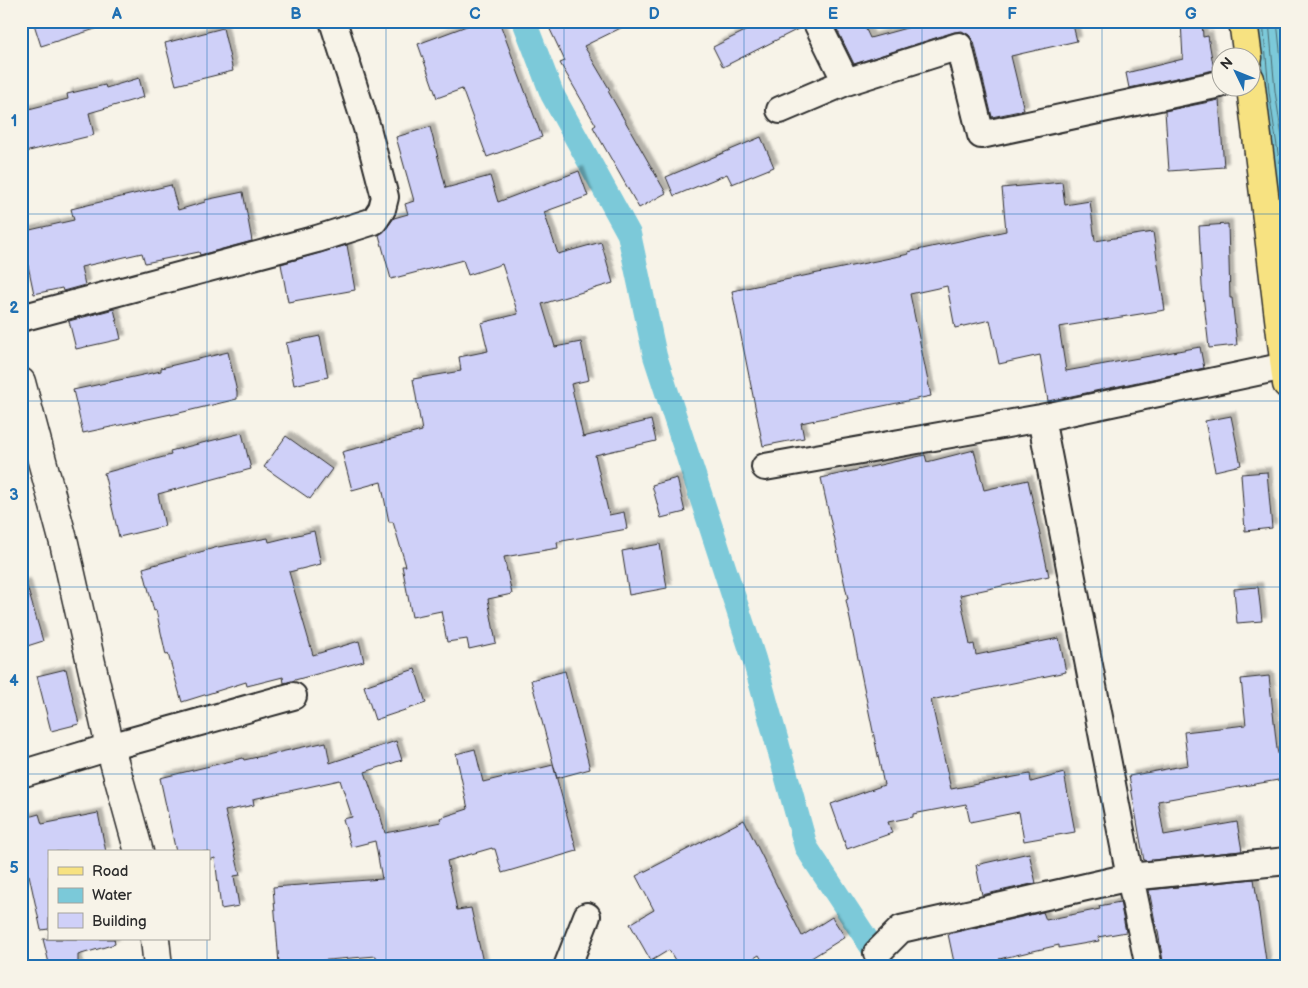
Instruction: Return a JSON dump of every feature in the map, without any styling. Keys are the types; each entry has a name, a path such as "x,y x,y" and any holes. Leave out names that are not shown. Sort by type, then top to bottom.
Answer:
{"main road":[{"path":"1243,21 1247,48"},
{"path":"1252,98 1286,375"},
{"path":"21,382 64,543 110,747 138,850"},
{"path":"155,940 158,967"}],"street":[{"path":"21,318 374,221 382,210 385,197 367,128 333,21"},
{"path":"816,21 846,82"},
{"path":"780,110 846,82 959,46 981,136 1210,86"},
{"path":"765,467 1286,375"},
{"path":"1041,418 1149,967"},
{"path":"21,774 293,696"},
{"path":"877,953 901,929 1130,877 1287,861"},
{"path":"567,967 586,916"}],"water":[{"path":"1258,21 1287,21 1287,249 1264,92"}],"building":[{"path":"33,21 107,21 108,25 41,46"},
{"path":"480,21 499,21 542,137 487,157 462,89 437,98 418,44"},
{"path":"546,21 635,21 584,46 666,193 639,208 593,127 596,125 560,63 565,61"},
{"path":"765,21 801,21 802,27 723,67 713,47"},
{"path":"833,21 862,21 870,38 932,21 1021,21 1022,25 1042,21 1072,21 1077,41 1011,56 1024,110 992,117 974,42 969,35 962,31 954,32 854,64"},
{"path":"1181,21 1202,21 1203,37 1208,36 1210,48 1210,71 1129,88 1126,73 1183,59"},
{"path":"223,28 233,71 176,85 165,43"},
{"path":"139,78 144,97 89,113 94,135 25,152 21,136 21,111 68,99 67,94 105,85 106,88"},
{"path":"1219,100 1224,167 1169,171 1165,111"},
{"path":"430,127 446,188 490,176 498,202 579,171 588,196 544,212 558,254 601,242 613,283 542,304 555,347 581,342 589,380 571,384 583,437 651,420 656,441 595,455 609,515 624,512 627,529 557,542 558,548 504,557 512,594 488,599 496,643 469,649 467,639 447,642 441,611 412,617 402,566 406,566 393,522 389,522 381,482 352,490 342,452 422,431 413,379 461,371 459,357 488,351 481,323 518,314 502,264 468,275 463,260 391,279 379,235 394,218 408,214 405,204 414,201 396,137"},
{"path":"761,137 774,167 732,184 727,174 674,196 666,177"},
{"path":"1062,182 1065,205 1090,201 1095,241 1153,232 1165,310 1059,327 1066,371 1200,347 1204,368 1048,401 1040,355 999,364 990,320 955,328 947,286 910,294 931,396 801,423 804,438 763,446 732,291 909,254 908,252 1006,231 1002,188"},
{"path":"171,185 178,210 205,202 205,200 243,192 252,241 200,255 199,252 145,263 142,253 81,267 85,285 63,291 62,288 34,294 21,232 74,220 71,209"},
{"path":"1228,224 1230,298 1232,298 1237,345 1209,348 1202,286 1199,226"},
{"path":"347,245 355,290 288,302 281,264"},
{"path":"114,309 121,339 76,349 69,321"},
{"path":"320,336 328,377 294,385 286,343"},
{"path":"228,352 237,399 83,433 73,390 161,371 161,368"},
{"path":"1231,416 1241,465 1215,471 1205,421"},
{"path":"242,433 251,469 158,494 165,526 119,537 104,473 171,455 170,451"},
{"path":"286,436 332,469 310,499 264,467"},
{"path":"974,450 984,490 1028,480 1049,576 960,595 970,645 974,644 976,655 1059,638 1066,672 931,700 951,789 1030,774 1031,782 1064,773 1075,832 1024,841 1019,812 970,822 966,804 913,814 913,817 888,822 892,833 847,849 831,804 884,785 846,600 848,599 821,478 925,455 927,462"},
{"path":"1267,472 1272,528 1245,531 1241,474"},
{"path":"677,478 685,512 661,518 652,485"},
{"path":"314,531 321,564 289,572 313,655 359,641 364,661 284,683 283,677 247,686 246,682 182,702 168,654 166,655 156,610 154,611 143,568 218,547 268,538 269,542"},
{"path":"660,544 667,588 629,595 622,551"},
{"path":"26,583 43,641 21,648 21,584"},
{"path":"1258,587 1262,621 1237,623 1234,589"},
{"path":"66,669 79,724 51,731 37,676"},
{"path":"415,669 426,703 375,720 364,686"},
{"path":"565,671 590,769 557,778 531,680"},
{"path":"1269,676 1277,749 1284,779 1158,801 1164,835 1237,822 1242,851 1144,861 1129,776 1188,765 1184,732 1246,725 1241,679"},
{"path":"396,741 402,760 365,772 385,833 441,822 440,818 468,809 456,754 475,749 483,782 553,765 577,851 502,873 495,849 492,848 447,861 457,910 471,908 484,967 378,967 376,956 279,964 273,887 382,879 375,841 351,847 343,819 352,817 340,780 253,799 254,805 225,811 240,875 234,876 239,906 221,909 215,858 210,860 210,850 176,850 160,778 243,758 244,760 326,742 330,763"},
{"path":"98,813 106,850 48,850 48,929 41,930 29,875 21,877 21,819 39,814 42,824"},
{"path":"744,820 802,936 832,917 845,937 797,967 766,967 759,955 739,967 679,967 669,950 651,961 630,924 654,910 636,876"},
{"path":"1029,853 1036,883 982,895 976,865"},
{"path":"1254,879 1267,967 1164,967 1149,890"},
{"path":"1120,902 1126,932 1098,937 1099,941 1059,948 1059,945 999,959 1001,967 955,967 948,934 1043,912 1046,920 1100,909 1099,906"},
{"path":"43,939 114,940 115,944 78,955 78,967 50,967"}],"waterway":[{"path":"524,21 552,94 629,234 655,356 754,659 806,847 885,967"}]}
